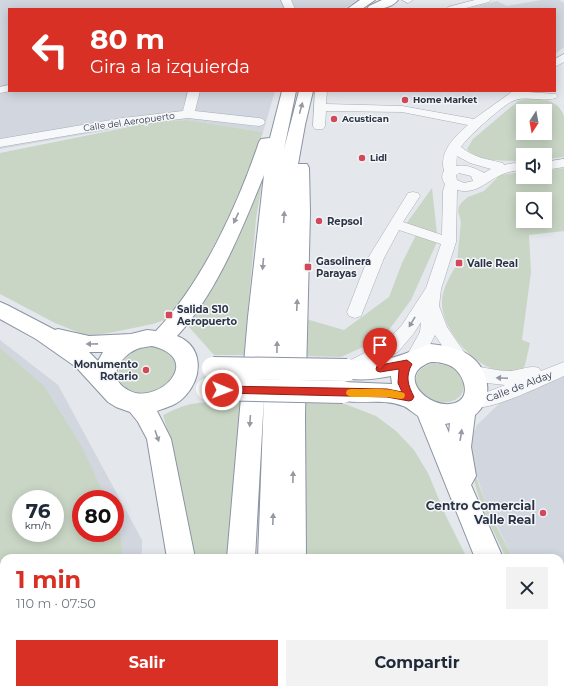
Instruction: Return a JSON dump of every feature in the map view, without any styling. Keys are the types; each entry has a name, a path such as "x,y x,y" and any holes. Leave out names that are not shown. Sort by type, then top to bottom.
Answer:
{"highway":[{"path":"347,8 354,0"},
{"path":"347,8 369,0"},
{"path":"375,8 392,0"},
{"path":"162,338 181,318 207,276 222,248 263,155 280,92"},
{"path":"242,554 257,328 268,203 279,135 289,92"},
{"path":"272,554 277,321 285,203 288,171 297,125 306,92"},
{"path":"292,554 294,407 301,214 302,139 297,125"},
{"path":"0,310 44,333 84,361 109,389 121,399 137,404 158,401 177,390 186,378 188,364 187,357 177,345 162,338 152,338 131,342 89,344 75,342 44,333"},
{"path":"109,389 105,376 108,363 117,351 131,342"},
{"path":"177,390 345,381 380,369 411,361 430,353 446,355 467,367 477,385 478,391 468,406 459,447 466,501"},
{"path":"411,361 404,370 402,383 418,403 466,501 487,554"},
{"path":"188,364 213,368 345,381 418,403 446,414 468,406"},
{"path":"137,404 147,415 159,439 180,554"}],"street":[{"path":"455,8 486,0"},
{"path":"556,63 564,57"},
{"path":"188,114 194,92"},
{"path":"319,126 321,92"},
{"path":"540,92 553,96"},
{"path":"411,361 428,332 432,296 449,242 451,177 449,162 455,148 465,134 477,123 516,94 553,96"},
{"path":"320,107 402,109 477,123"},
{"name":"Calle del Aeropuerto","path":"0,143 123,122 188,114 259,122"},
{"path":"455,148 471,160 484,164 516,167"},
{"path":"449,206 467,188 476,186 472,174 459,162 455,148"},
{"path":"552,165 564,163"},
{"path":"472,174 498,166"},
{"path":"451,177 516,167"},
{"path":"451,177 467,188"},
{"path":"355,312 376,258 413,196"},
{"path":"395,224 449,242"},
{"path":"432,296 440,328 467,367"},
{"path":"345,381 392,347 401,338 432,296"},
{"name":"Calle de Alday","path":"467,367 498,378 523,377 564,360"},
{"name":"Calle de Alday","path":"468,406 564,369"}],"shaded area":[{"path":"0,0 359,0 345,8 8,8 8,92 275,92 263,132 187,120 155,122 0,149"},
{"path":"541,0 559,0 564,3 564,47 556,53 556,8 469,8 497,1 507,6"},
{"path":"0,340 58,385 115,490 72,490 72,542 124,542 124,507 142,540 141,554 0,554"},
{"name":"Centro Comercial Valle Real","path":"564,375 564,554 511,554 484,499 471,456 471,438 477,425 504,399"}],"green space":[{"path":"533,98 548,100 559,107 564,116 564,157 552,158 552,148 516,148 516,161 483,159 477,157 467,149 473,139 518,101"},
{"path":"187,120 263,132 245,180 224,226 200,272 173,315 169,314 164,320 153,324 87,336 55,323 0,294 0,153 155,122"},
{"path":"564,168 564,231 529,235 531,272 522,340 530,343 525,365 522,371 510,372 492,369 481,363 461,345 447,323 443,311 442,300 449,278 456,266 460,266 461,262 457,261 461,222 458,211 459,206 468,197 484,191 500,175 516,173 516,184 552,184 552,170"},
{"path":"263,176 256,219 244,355 214,355 188,326 214,279"},
{"path":"432,188 437,234 406,224"},
{"path":"416,235 437,242 411,300 383,338 341,357 303,356 306,319 344,330 389,297 402,263"},
{"path":"153,347 168,353 175,361 175,370 171,380 162,388 151,393 138,393 126,388 119,379 122,363 130,354 137,350"},
{"path":"0,348 44,386 82,447 102,490 72,490 72,542 121,542 122,554 0,554"},
{"path":"431,364 447,365 458,373 464,385 462,393 459,397 455,400 445,402 436,401 427,397 420,391 416,376 421,369"},
{"path":"208,402 244,402 230,554 190,554 170,440 163,415 175,409"},
{"path":"302,403 345,404 376,416 396,431 414,450 428,473 445,514 465,554 301,554"},
{"path":"471,438 475,470 484,500 511,554 504,554 482,507 468,454"}],"slow traffic":[{"path":"351,393 387,393 401,395"}],"place":[{"name":"Home Market","path":"405,100"},
{"name":"Acustican","path":"334,119"},
{"name":"Lidl","path":"362,158"},
{"name":"Repsol","path":"319,221"},
{"name":"Valle Real","path":"459,263"},
{"name":"Gasolinera Parayas","path":"308,267"},
{"name":"Salida S10 Aeropuerto","path":"169,315"},
{"name":"Monumento Rotario","path":"146,370"},
{"name":"Centro Comercial Valle Real","path":"543,513"}],"route":[{"path":"222,390 387,393 409,397 402,383 402,376 407,364 380,369"}]}
